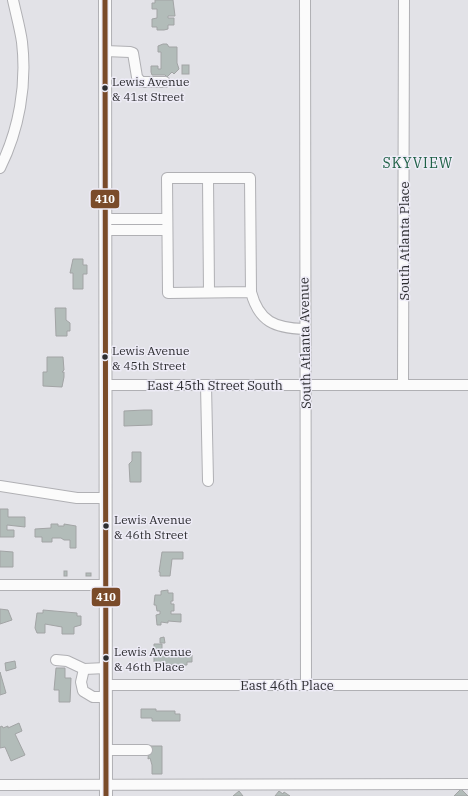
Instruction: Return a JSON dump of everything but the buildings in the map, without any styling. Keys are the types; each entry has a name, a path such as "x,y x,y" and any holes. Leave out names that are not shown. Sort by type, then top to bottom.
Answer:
{"main road":[{"path":"105,0 106,790"}],"street":[{"path":"0,168 12,138 22,93 22,42 13,0"},
{"name":"South Atlanta Avenue","path":"305,0 304,329 306,385 306,685"},
{"name":"South Atlanta Place","path":"404,0 404,385"},
{"path":"105,51 133,53 137,77 141,82 164,82"},
{"path":"251,292 168,292 167,178 250,178 251,292 257,308 268,321 284,328 304,329"},
{"path":"208,178 209,292"},
{"path":"138,219 138,230"},
{"path":"106,224 138,219 167,219"},
{"path":"106,224 138,230 167,230"},
{"path":"206,385 208,481"},
{"name":"East 45th Street South","path":"105,386 468,385"},
{"path":"0,486 77,498 105,498"},
{"path":"0,585 106,585"},
{"path":"56,660 67,661 84,669 106,668"},
{"path":"84,669 81,682 83,691 93,697 106,691"},
{"name":"East 46th Place","path":"106,691 306,685 468,685"},
{"path":"106,750 147,750"},
{"path":"0,785 106,790 468,784"}],"transit line":[{"name":"410","path":"105,0 106,796"}],"place":[{"name":"Lewis Avenue & 41st Street","path":"105,88"},
{"name":"Lewis Avenue & 45th Street","path":"105,357"},
{"name":"Lewis Avenue & 46th Street","path":"106,526"},
{"name":"Lewis Avenue & 46th Place","path":"106,658"}],"district":[{"name":"SKYVIEW","path":"418,163"}]}
